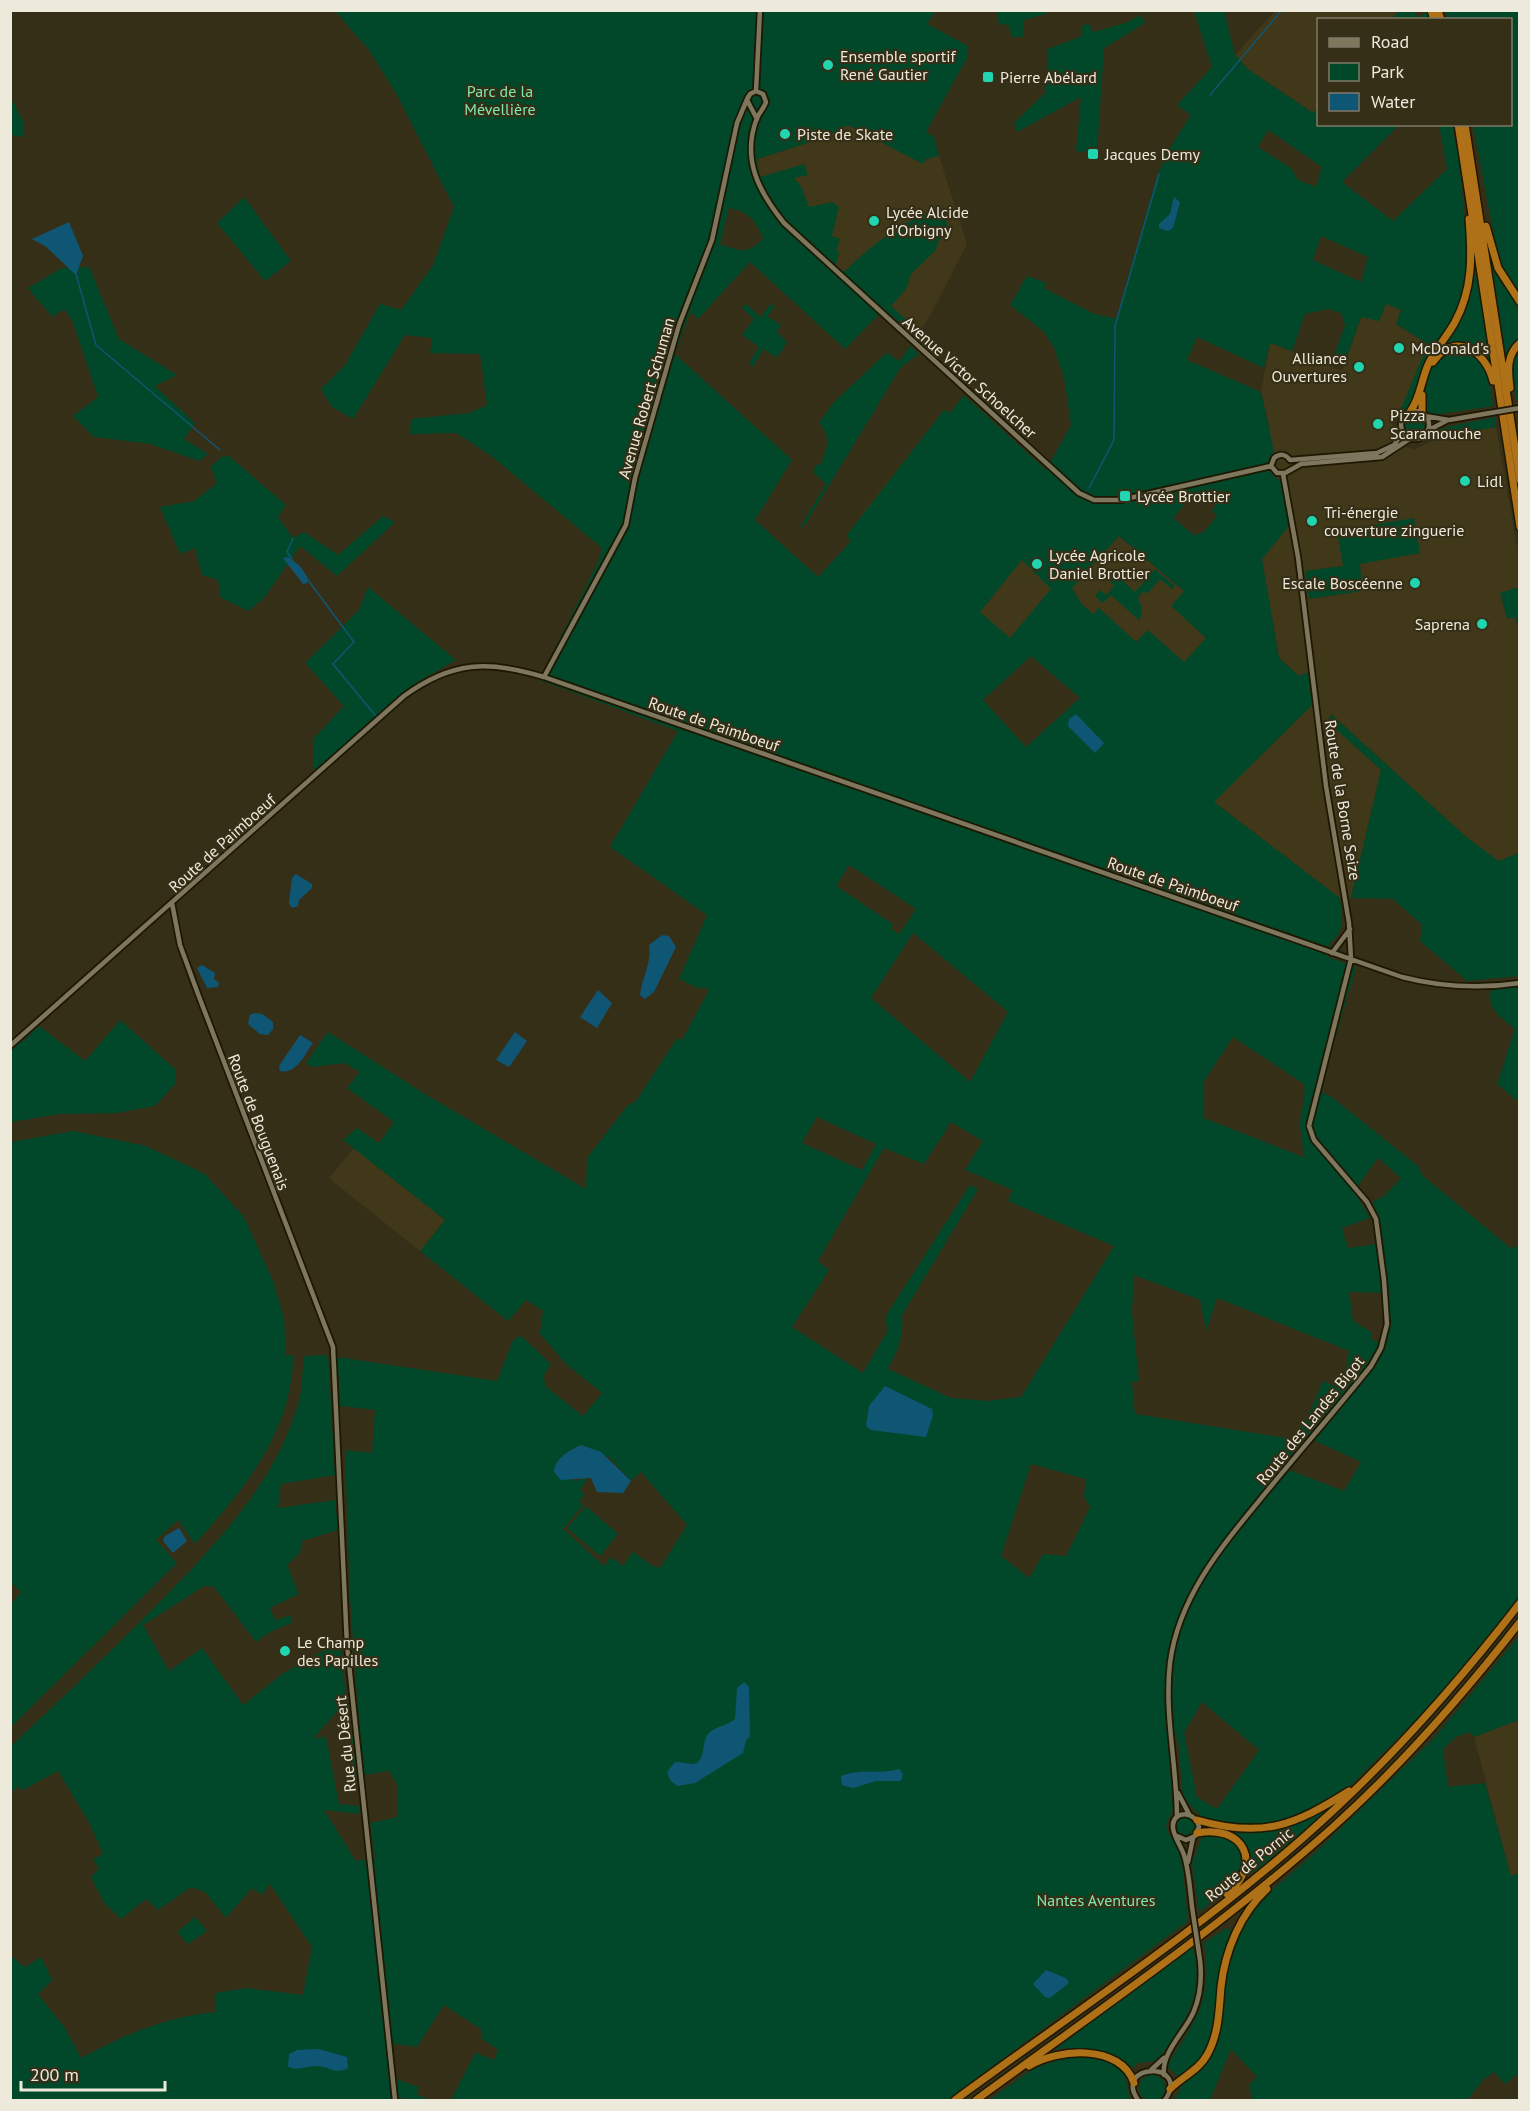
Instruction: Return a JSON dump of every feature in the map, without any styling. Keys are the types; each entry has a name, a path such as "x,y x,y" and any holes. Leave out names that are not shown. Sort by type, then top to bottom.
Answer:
{"highway":[{"path":"1458,126 1520,527"},
{"path":"1465,126 1520,480"},
{"path":"1476,190 1481,195 1489,239 1498,268 1520,302"},
{"path":"1410,412 1417,400 1428,364 1455,322 1465,298 1472,263 1469,219 1472,211"},
{"path":"1509,408 1512,401 1509,363 1513,349 1520,343"},
{"path":"1424,415 1421,401 1437,357 1453,347 1470,348 1483,357 1491,370 1501,433 1507,446"},
{"name":"Route de Pornic","path":"955,2100 1274,1863 1357,1788 1436,1706 1520,1603"},
{"name":"Route de Pornic","path":"975,2100 1281,1872 1349,1813 1466,1689 1520,1622"},
{"path":"1197,1820 1238,1829 1274,1827 1323,1809 1357,1788"},
{"path":"1195,1836 1209,1831 1231,1838 1243,1848 1247,1864 1240,1882 1207,1910 1200,1920"},
{"path":"1170,2089 1198,2067 1210,2049 1216,2030 1223,1975 1231,1944 1255,1902 1281,1872"},
{"path":"1010,2075 1054,2055 1083,2051 1112,2061 1130,2073 1134,2083"}],"street":[{"path":"756,91 760,10"},
{"path":"756,91 748,97 757,119"},
{"path":"741,113 762,108 766,99 762,93 756,91"},
{"name":"Avenue Robert Schuman","path":"544,677 626,525 634,478 671,350 712,240 741,113 748,97"},
{"name":"Avenue Victor Schoelcher","path":"762,108 757,119 751,155 753,175 759,189 784,224 1084,496 1101,501 1121,500 1271,466"},
{"path":"1289,470 1290,460 1286,455 1274,458 1271,466 1274,472 1283,474 1300,464 1382,457 1411,438 1421,437 1427,430 1449,420 1520,408"},
{"path":"1290,460 1377,453 1394,445 1403,432 1402,421 1410,412 1449,420"},
{"path":"1424,415 1427,430"},
{"path":"1403,432 1411,438"},
{"name":"Route de la Borne Seize","path":"1283,474 1292,513 1314,674 1326,786 1347,901 1351,959"},
{"name":"Route de Paimboeuf","path":"10,1046 404,696 428,680 452,670 485,665 508,667 544,677 1332,953 1432,984 1470,987 1520,983"},
{"name":"Route de Bouguenais","path":"172,903 180,945 194,984 333,1347"},
{"path":"1332,953 1350,929"},
{"name":"Route des Landes Bigot","path":"1178,1791 1168,1695 1174,1642 1196,1586 1241,1524 1371,1366 1385,1335 1384,1280 1372,1210 1314,1140 1309,1126 1351,959"},
{"name":"Rue du Désert","path":"333,1347 347,1645 395,2100"},
{"path":"1178,1791 1190,1814 1197,1820 1187,1868"},
{"path":"1165,2100 1170,2089 1163,2067 1196,2005 1201,1984 1200,1960 1187,1868 1173,1826 1177,1817 1178,1791"},
{"path":"1177,1817 1190,1814"},
{"path":"1177,1836 1186,1840 1195,1836"},
{"path":"1137,2099 1134,2083 1140,2074 1151,2070 1170,2051"},
{"path":"1151,2070 1164,2074"}],"shaded area":[{"path":"1275,11 1400,11 1392,18 1317,18 1317,111 1313,113 1249,70 1235,55"},
{"name":"Lycée Alcide d'Orbigny","path":"848,125 926,159 939,156 967,244 931,314 916,337 799,232 759,177 757,159 823,138"},
{"path":"1386,304 1401,310 1396,324 1428,344 1404,406 1392,423 1395,435 1405,446 1414,450 1442,436 1496,427 1519,558 1519,587 1500,593 1508,619 1515,617 1519,630 1519,853 1498,861 1465,836 1331,714 1328,722 1381,770 1351,898 1340,898 1213,802 1312,705 1308,673 1300,677 1279,658 1262,559 1279,479 1272,475 1268,462 1269,425 1261,392 1270,343 1342,371 1362,316 1379,321"},
{"name":"Lycée Agricole Daniel Brottier","path":"964,395 1102,522 1235,634 1142,750 862,514 944,410 950,413"},
{"path":"354,1148 445,1220 420,1251 329,1178"},
{"path":"1519,1720 1519,1873 1511,1877 1474,1737"}],"green space":[{"path":"1400,10 1413,11 1419,18 1392,18"},
{"path":"335,11 935,11 927,24 968,46 968,56 926,132 934,137 939,156 926,159 923,164 848,125 823,138 757,159 760,177 804,164 808,175 794,178 801,186 809,207 832,202 839,207 832,236 840,239 836,250 839,252 836,265 844,272 889,234 915,218 943,207 949,233 939,240 935,251 911,274 906,289 891,306 907,320 905,327 884,309 845,349 750,262 698,319 690,312 675,354 792,460 755,520 818,577 851,541 846,536 944,410 950,413 964,395 1046,470 1071,425 1064,377 1054,348 1043,331 1010,305 1027,276 1047,283 1044,288 1092,313 1116,319 1157,176 1167,152 1191,115 1177,105 1212,67 1194,11 1224,11 1235,55 1249,70 1313,113 1317,108 1317,126 1398,126 1342,182 1393,221 1447,169 1439,126 1452,126 1459,161 1469,263 1475,263 1490,359 1488,373 1493,406 1433,415 1420,409 1399,413 1428,344 1396,324 1401,310 1386,304 1379,321 1361,317 1346,359 1334,356 1345,325 1341,313 1328,309 1305,314 1292,351 1270,343 1264,368 1197,337 1187,360 1261,392 1274,451 1268,462 1272,475 1278,479 1285,490 1289,526 1262,559 1279,658 1299,676 1308,672 1312,705 1214,802 1340,898 1341,928 1330,943 1328,957 1356,967 1320,1091 1333,1098 1418,1166 1423,1176 1512,1249 1519,1244 1520,1596 1442,1692 1312,1824 1253,1873 1239,1869 1238,1876 1229,1888 1199,1912 1192,1863 1202,1837 1201,1816 1183,1798 1178,1738 1168,1739 1173,1810 1166,1825 1169,1835 1180,1844 1188,1921 947,2100 451,2100 475,2053 494,2060 498,2050 481,2038 482,2030 444,2005 417,2047 386,2043 391,2100 11,2100 10,1955 25,1967 41,1957 52,1980 38,1994 65,2028 81,2058 163,2022 216,2012 216,1993 246,1988 303,1995 312,1947 270,1884 262,1895 252,1888 226,1918 205,1892 191,1887 158,1910 146,1899 121,1919 104,1903 91,1877 99,1868 93,1860 103,1853 87,1819 58,1771 23,1790 18,1787 11,1792 10,1747 151,1611 218,1540 238,1515 274,1461 288,1432 299,1401 304,1356 328,1355 335,1475 281,1484 278,1508 335,1500 338,1530 302,1541 300,1553 287,1565 299,1594 270,1608 275,1620 292,1615 291,1623 270,1632 256,1642 214,1587 204,1586 145,1624 142,1623 169,1671 202,1648 243,1705 282,1674 341,1641 346,1701 314,1738 326,1737 339,1804 360,1806 360,1814 324,1810 356,1861 375,1858 370,1823 398,1817 397,1784 389,1771 356,1776 350,1736 360,1734 350,1599 345,1450 372,1453 375,1410 340,1406 337,1357 497,1381 512,1342 520,1335 551,1364 544,1375 545,1386 583,1416 602,1393 567,1365 540,1334 543,1311 526,1300 508,1321 420,1251 445,1220 343,1140 357,1128 379,1143 394,1122 347,1088 360,1072 345,1063 311,1067 306,1063 328,1032 420,1091 586,1189 587,1158 627,1106 636,1101 677,1038 682,1040 709,990 703,987 700,989 679,979 707,915 610,847 678,731 539,680 599,560 602,548 490,455 456,433 410,434 411,419 469,413 487,405 480,354 430,353 432,338 405,335 353,419 332,407 321,389 345,365 380,304 401,310 433,265 454,207 397,95 369,50","holes":["1268,130 1322,167 1316,187 1298,180 1291,168 1258,147","729,208 736,209 751,218 763,239 752,248 743,250 720,244","1321,236 1368,257 1361,282 1313,260","1226,489 1212,511 1217,516 1204,532 1194,535 1173,518 1190,498 1200,505 1205,498","1119,536 1184,591 1171,606 1206,638 1184,662 1148,630 1136,642 1099,608 1093,614 1081,603 1072,588","1022,560 1051,589 1010,638 980,612","1031,656 1080,698 1026,747 983,700","849,865 916,909 899,934 891,929 893,924 836,886","913,933 1008,1012 970,1082 871,998","1233,1037 1304,1084 1300,1123 1303,1157 1204,1118 1204,1081","817,1117 876,1144 862,1170 802,1143","951,1122 983,1141 965,1170 1013,1190 1008,1201 1114,1246 1021,1397 987,1401 951,1398 888,1369 900,1343 902,1315 978,1189 970,1185 889,1311 885,1320 888,1330 863,1373 792,1327 829,1270 818,1261 884,1148 924,1164","1378,1158 1401,1178 1383,1197 1373,1201 1384,1243 1348,1248 1342,1228 1370,1218 1354,1191","1134,1275 1200,1300 1206,1331 1217,1298 1349,1351 1346,1369 1334,1386 1323,1381 1306,1420 1292,1439 1135,1414 1132,1382 1139,1381 1132,1312","1349,1292 1388,1293 1387,1343 1371,1340 1371,1332 1353,1321","1309,1438 1361,1462 1344,1491 1284,1468","581,1445 610,1458 631,1481 641,1472 687,1525 660,1568 651,1565 633,1552 623,1566 611,1557 604,1566 563,1529 583,1505 579,1501 585,1495 580,1490 588,1478 574,1481 556,1463 570,1450","1031,1464 1086,1479 1084,1496 1090,1507 1066,1556 1043,1554 1029,1578 1001,1556","1202,1702 1259,1750 1217,1809 1197,1797 1184,1733"]},
{"path":"996,11 1046,11 1046,14 1024,20 1023,37 1012,37 1008,24 999,25"},
{"path":"1427,11 1429,18 1419,18"},
{"path":"1445,11 1519,11 1519,400 1516,400 1510,363 1506,358 1490,258 1496,247 1473,126 1512,126 1512,18 1448,18"},
{"path":"1141,15 1145,23 1104,48 1097,154 1076,151 1081,97 1017,132 1014,123 1045,93 1048,49 1082,36 1081,26 1089,24 1093,32 1126,23"},
{"path":"11,98 24,123 24,137 11,135"},
{"path":"244,197 291,261 265,281 217,223"},
{"path":"89,267 119,339 177,375 155,386 195,423 184,439 208,454 199,461 150,444 94,437 73,416 98,397 72,320 64,309 52,317 28,288 62,268"},
{"path":"746,304 760,317 771,304 775,307 767,316 781,325 777,332 787,342 777,358 763,349 753,367 749,363 759,347 742,335 754,319 742,308"},
{"path":"910,346 919,354 901,367 803,528 801,526 826,484 813,472 817,464 820,466 827,444 826,434 819,423 833,403 886,353 900,361"},
{"path":"1411,416 1419,416 1425,422 1425,430 1419,436 1411,436 1405,430 1405,422"},
{"path":"1495,417 1496,427 1442,436 1428,443 1436,431 1443,428"},
{"path":"229,456 286,505 278,517 293,538 304,532 338,555 383,516 395,522 337,576 300,546 264,598 248,611 220,597 218,580 202,575 195,548 180,554 160,507 194,501 217,483 211,467 221,457"},
{"path":"1414,518 1420,553 1360,564 1362,591 1309,599 1305,571 1343,566 1337,531"},
{"path":"1121,568 1128,575 1123,581 1135,592 1155,569 1175,586 1172,589 1160,579 1147,594 1144,591 1138,597 1142,609 1140,621 1111,595 1103,603 1095,596 1100,590 1106,595 1114,586 1110,581"},
{"path":"368,587 456,660 417,682 313,772 314,738 344,706 305,663 359,610"},
{"path":"1520,587 1519,630 1515,617 1507,619 1500,593"},
{"path":"1331,714 1465,836 1498,861 1519,853 1519,976 1467,981 1420,941 1422,925 1393,899 1351,898 1381,770 1328,722"},
{"path":"1519,985 1519,1102 1497,1084 1515,1029 1496,1012 1490,996 1491,989"},
{"path":"120,1020 175,1069 176,1083 155,1106 117,1113 59,1114 11,1122 10,1038 22,1042 39,1026 85,1061"},
{"path":"73,1131 146,1146 205,1174 244,1217 273,1281 284,1318 286,1356 293,1355 291,1383 275,1434 262,1458 231,1503 195,1544 178,1520 156,1540 177,1563 11,1727 11,1604 21,1592 10,1582 11,1142"},
{"path":"586,1506 618,1534 600,1556 567,1528"},
{"path":"1519,1636 1519,1720 1474,1737 1469,1732 1456,1737 1443,1749 1448,1787 1485,1783 1511,1876 1519,1873 1519,2073 1505,2084 1494,2072 1484,2079 1467,2100 1252,2100 1249,2085 1257,2077 1231,2049 1210,2100 1175,2100 1181,2088 1178,2076 1167,2066 1200,2009 1206,1980 1204,1943 1226,1928 1238,1935 1264,1897 1317,1851 1435,1737"},
{"path":"1186,1817 1193,1820 1196,1827 1193,1834 1186,1837 1179,1834 1176,1827 1179,1820"},
{"path":"195,1917 207,1931 188,1944 177,1932"},
{"path":"1193,1947 1197,1980 1190,2008 1176,2034 1157,2061 1138,2063 1125,2075 1130,2100 989,2100 1034,2068 1067,2057 1065,2048 1054,2050"},
{"path":"1152,2075 1161,2079 1165,2088 1161,2097 1152,2101 1143,2097 1139,2088 1143,2079"},
{"path":"396,2079 419,2087 417,2095 431,2100 397,2098"}],"water":[{"path":"1174,197 1180,202 1173,228 1168,231 1159,228 1159,224 1170,214"},
{"path":"69,222 83,256 76,275 45,246 32,239"},
{"path":"288,557 300,566 308,578 307,583 303,584 283,558"},
{"path":"1076,714 1104,743 1095,753 1068,726 1069,719"},
{"path":"296,874 312,884 312,888 299,900 298,906 292,908 289,903 292,878"},
{"path":"662,935 669,936 676,947 654,992 645,999 640,995 648,964 649,945"},
{"path":"202,965 215,973 214,979 219,983 218,987 207,988 197,968"},
{"path":"598,990 612,1003 597,1028 580,1017"},
{"path":"262,1014 273,1022 273,1029 268,1035 260,1034 248,1024 250,1015"},
{"path":"515,1032 527,1041 509,1067 496,1060"},
{"path":"300,1035 313,1043 295,1067 291,1070 280,1071 279,1066"},
{"path":"885,1386 932,1409 933,1415 926,1437 871,1430 866,1426 869,1406"},
{"path":"581,1445 601,1452 631,1481 623,1493 597,1492 591,1478 561,1480 554,1472 560,1459"},
{"path":"179,1528 187,1541 173,1553 163,1541 165,1536"},
{"path":"744,1682 749,1687 750,1737 746,1740 743,1753 695,1783 677,1786 670,1780 667,1772 675,1762 694,1764 701,1759 705,1740 710,1732 735,1719 737,1688"},
{"path":"899,1769 903,1774 901,1781 876,1781 853,1788 842,1785 841,1776 848,1774"},
{"path":"1046,1970 1066,1978 1069,1983 1050,1998 1045,1997 1033,1984"},
{"path":"319,2049 347,2057 348,2068 340,2071 320,2066 297,2069 288,2066 289,2054 297,2050"}],"waterway":[{"path":"1210,95 1282,10"},
{"path":"1089,488 1114,440 1115,326 1159,174"},
{"path":"76,274 96,345 220,450"},
{"path":"292,559 287,552 293,538"},
{"path":"308,580 354,642 333,664 375,715"}],"place":[{"name":"Ensemble sportif René Gautier","path":"828,65"},
{"name":"Pierre Abélard","path":"988,77"},
{"name":"Piste de Skate","path":"785,134"},
{"name":"Jacques Demy","path":"1093,154"},
{"name":"Lycée Alcide d'Orbigny","path":"874,221"},
{"name":"McDonald's","path":"1399,348"},
{"name":"Alliance Ouvertures","path":"1359,367"},
{"name":"Pizza Scaramouche","path":"1378,424"},
{"name":"Lidl","path":"1465,481"},
{"name":"Lycée Brottier","path":"1125,496"},
{"name":"Tri-énergie couverture zinguerie","path":"1312,521"},
{"name":"Lycée Agricole Daniel Brottier","path":"1037,564"},
{"name":"Escale Boscéenne","path":"1415,583"},
{"name":"Saprena","path":"1482,624"},
{"name":"Le Champ des Papilles","path":"285,1651"}],"park label":[{"name":"Parc de la Mévellière","path":"500,100"},
{"name":"Nantes Aventures","path":"1096,1900"}]}
